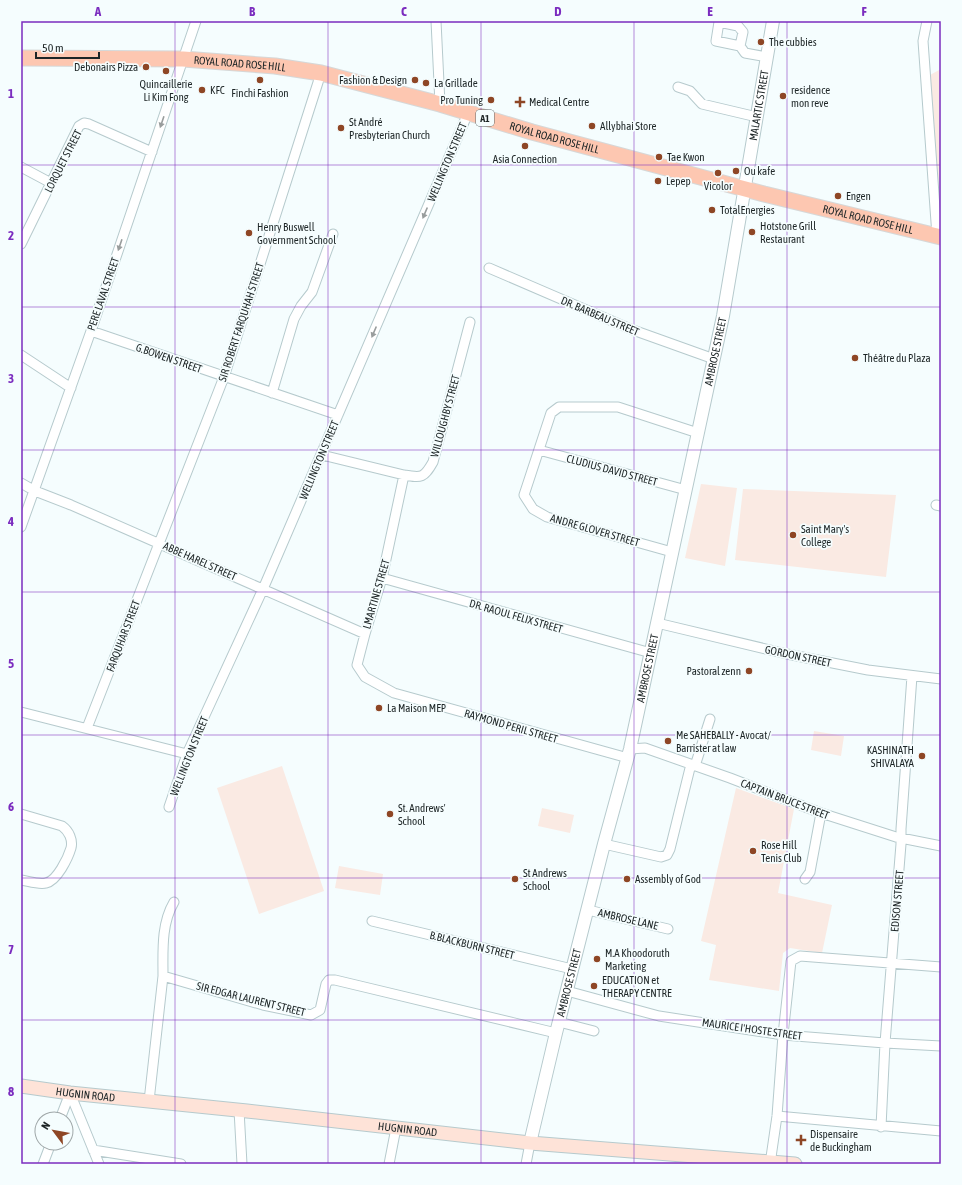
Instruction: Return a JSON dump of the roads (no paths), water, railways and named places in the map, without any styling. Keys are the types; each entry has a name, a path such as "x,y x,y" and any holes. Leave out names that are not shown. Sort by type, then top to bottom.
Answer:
{"main road":[{"name":"ROYAL ROAD ROSE HILL","path":"21,58 183,59 275,66 321,73 440,104 540,134 744,189 939,236"},
{"name":"HUGNIN ROAD","path":"21,1086 530,1143 796,1164"}],"street":[{"name":"PERE LAVAL STREET","path":"21,528 91,331 196,21"},
{"path":"436,21 440,104"},
{"name":"MALARTIC STREET","path":"744,189 773,21"},
{"path":"926,21 923,40 939,236"},
{"path":"740,46 743,32 738,26 719,22 716,41 740,46 745,53 767,57"},
{"name":"SIR ROBERT FARQUHAH STREET","path":"158,543 224,377 321,73"},
{"path":"678,87 690,91 702,104 757,117"},
{"name":"WELLINGTON STREET","path":"169,807 187,754 263,589 322,455 468,112"},
{"name":"LORQUET STREET","path":"21,244 80,126 84,123 152,152"},
{"path":"21,167 51,183"},
{"name":"AMBROSE STREET","path":"530,1143 572,969 629,754 723,316 744,189"},
{"path":"272,392 294,319 301,306 312,292 332,234"},
{"name":"DR. BARBEAU STREET","path":"489,268 633,330 714,359"},
{"name":"WILLOUGHBY STREET","path":"322,455 418,478 425,475 433,462 470,322"},
{"name":"G.BOWEN STREET","path":"91,331 338,415"},
{"path":"21,355 71,388"},
{"name":"ANDRE GLOVER STREET","path":"672,552 547,517 533,509 524,495 551,413 559,408 618,408 698,433"},
{"name":"CLUDIUS DAVID STREET","path":"539,450 686,490"},
{"name":"LMARTINE STREET","path":"394,693 365,677 357,665 382,578 404,475"},
{"name":"ABBE HAREL STREET","path":"21,483 35,491 71,505 365,634"},
{"name":"FARQUHAR STREET","path":"87,728 158,543"},
{"name":"DR. RAOUL FELIX STREET","path":"382,578 651,653"},
{"name":"GORDON STREET","path":"657,623 787,654 868,670 941,679"},
{"name":"EDISON STREET","path":"881,1127 885,1043 912,676"},
{"name":"RAYMOND PERIL STREET","path":"394,693 629,754"},
{"path":"21,712 187,754"},
{"path":"604,844 661,857 667,855 670,849 693,765 710,719"},
{"name":"CAPTAIN BRUCE STREET","path":"629,754 645,748 820,813 901,839 941,846"},
{"path":"806,879 810,872 820,813"},
{"path":"21,814 62,826 70,834 71,847 59,873 50,881 46,883 21,880"},
{"path":"149,1101 163,976 164,935 168,912 174,902"},
{"name":"AMBROSE LANE","path":"588,910 668,929"},
{"name":"B.BLACKBURN STREET","path":"372,921 572,969"},
{"path":"771,1163 777,1116 783,1035 791,961 800,956 941,967"},
{"name":"SIR EDGAR LAURENT STREET","path":"163,976 262,1004 311,1015 320,1010 326,984 329,980 335,980 557,1028"},
{"name":"MAURICE I'HOSTE STREET","path":"567,991 659,1016 783,1035 941,1046"},
{"path":"557,1028 594,1031"},
{"path":"63,1111 70,1092"},
{"path":"70,1092 98,1164"},
{"path":"238,1110 242,1164"},
{"path":"777,1116 941,1132"},
{"path":"389,1164 396,1128"},
{"path":"526,1164 530,1143"},
{"path":"93,1150 181,1164"},
{"path":"43,1164 48,1151"}],"place":[{"name":"The cubbies","path":"761,42"},
{"name":"Debonairs Pizza","path":"146,67"},
{"name":"Quincaillerie Li Kim Fong","path":"166,71"},
{"name":"Finchi Fashion","path":"260,80"},
{"name":"Fashion & Design","path":"415,80"},
{"name":"La Grillade","path":"426,83"},
{"name":"KFC","path":"202,90"},
{"name":"residence mon reve","path":"783,96"},
{"name":"Pro Tuning","path":"491,100"},
{"name":"Medical Centre","path":"520,102"},
{"name":"Allybhai Store","path":"592,126"},
{"name":"St André Presbyterian Church","path":"341,128"},
{"name":"Asia Connection","path":"525,146"},
{"name":"Tae Kwon","path":"659,157"},
{"name":"Ou kafe","path":"736,171"},
{"name":"Vicolor","path":"718,173"},
{"name":"Lepep","path":"658,181"},
{"name":"Engen","path":"838,196"},
{"name":"TotalEnergies","path":"712,210"},
{"name":"Hotstone Grill Restaurant","path":"752,232"},
{"name":"Henry Buswell Government School","path":"249,233"},
{"name":"Théâtre du Plaza","path":"855,358"},
{"name":"Saint Mary's College","path":"793,535"},
{"name":"Pastoral zenn","path":"749,671"},
{"name":"La Maison MEP","path":"379,708"},
{"name":"Me SAHEBALLY - Avocat/ Barrister at law","path":"668,741"},
{"name":"KASHINATH SHIVALAYA","path":"922,756"},
{"name":"St. Andrews' School","path":"390,814"},
{"name":"Rose Hill Tenis Club","path":"753,851"},
{"name":"St Andrews School","path":"515,879"},
{"name":"Assembly of God","path":"627,879"},
{"name":"M.A Khoodoruth Marketing","path":"597,959"},
{"name":"EDUCATION et THERAPY CENTRE","path":"594,986"},
{"name":"Dispensaire de Buckingham","path":"801,1140"}]}
